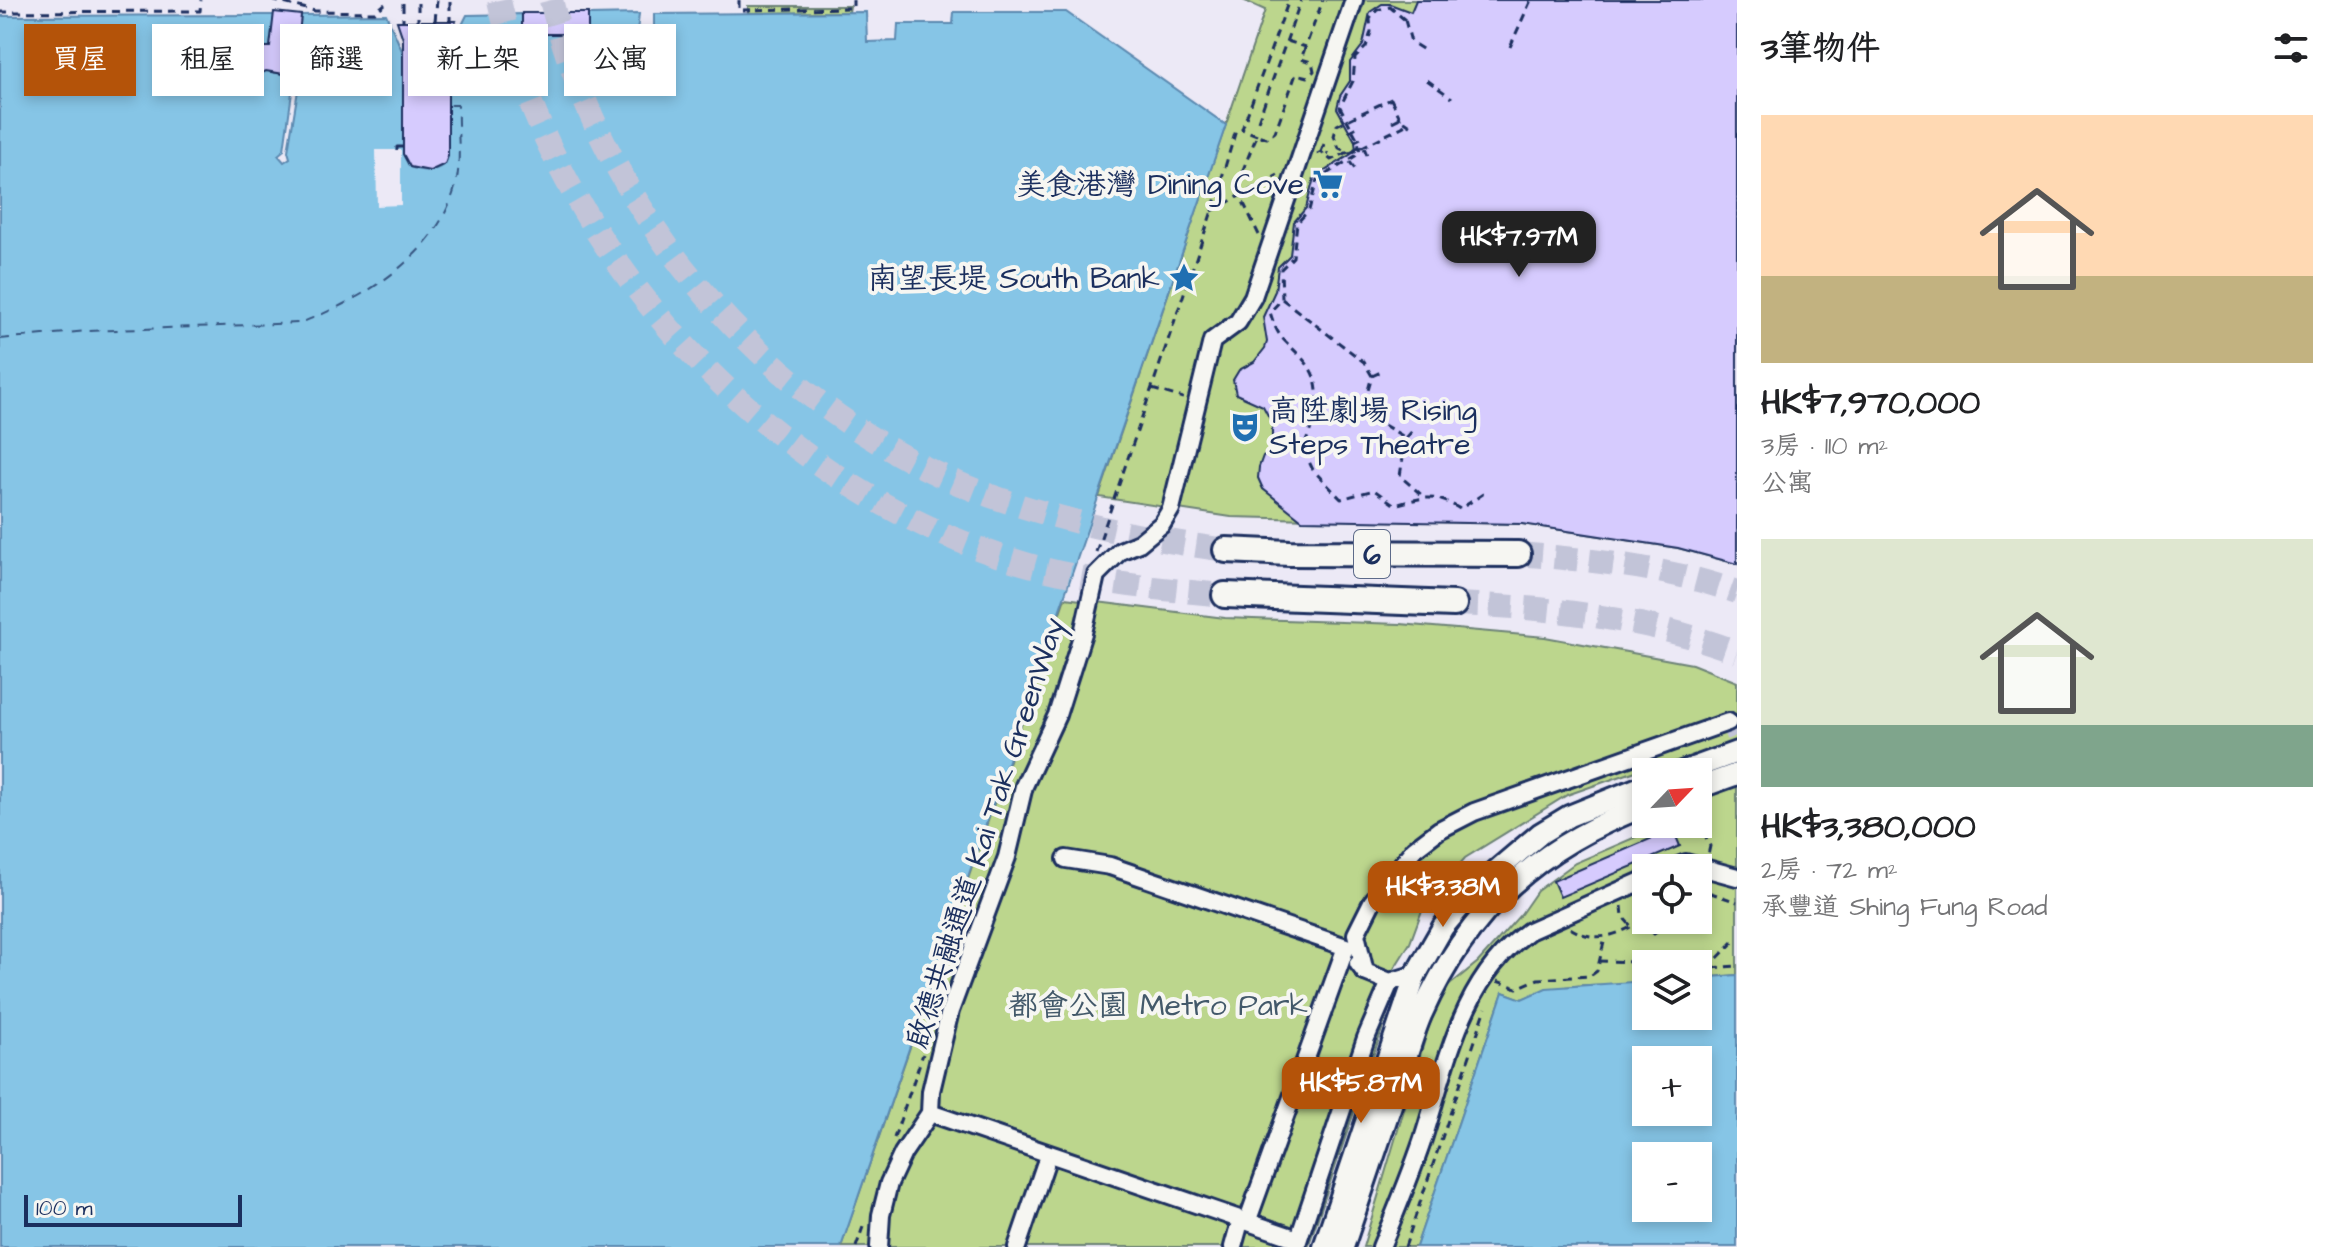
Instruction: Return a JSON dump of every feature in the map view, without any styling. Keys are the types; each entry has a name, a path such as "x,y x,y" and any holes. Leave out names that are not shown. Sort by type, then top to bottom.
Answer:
{"highway":[{"name":"6","path":"1226,550 1336,554 1518,554"},
{"name":"6","path":"1225,595 1454,604"}],"main road":[{"path":"1712,761 1737,752"},
{"path":"1712,783 1737,774"},
{"path":"1324,1247 1416,974 1443,927 1476,888 1522,847 1569,816 1632,791"},
{"path":"1343,1247 1420,1018 1446,964 1463,938 1518,877 1552,851 1632,811"}],"street":[{"path":"1196,402 1212,341 1238,322 1253,297 1354,0"},
{"name":"啟德共融通道 Kai Tak GreenWay","path":"879,1247 881,1215 889,1183 903,1153 930,1113 931,1091 950,1011 1007,857 1024,786 1057,715 1083,633 1096,575 1113,556 1139,543 1162,524 1171,509 1196,402"},
{"path":"1365,972 1356,934 1372,902 1414,849 1439,830 1474,812 1728,722"},
{"path":"1066,859 1110,866 1346,947 1365,972 1390,982 1416,974"},
{"path":"1712,868 1737,877"},
{"path":"1381,1247 1412,1171 1465,1008 1485,973 1512,942 1554,918 1632,885"},
{"path":"1250,1214 1346,947"},
{"path":"930,1113 1297,1243 1366,1038 1390,982"},
{"path":"1017,1247 1045,1165"},
{"path":"1233,1247 1238,1229"}],"path":[{"path":"0,12 200,11 201,0"},
{"path":"271,0 315,11 375,12 385,4"},
{"path":"435,21 437,0"},
{"path":"739,0 739,10 853,8 853,0"},
{"path":"1289,0 1242,129 1267,138 1275,132 1296,74 1308,77 1314,71 1312,62 1301,59 1323,0"},
{"path":"1258,121 1301,0"},
{"path":"1510,47 1531,0"},
{"path":"450,2 450,21"},
{"path":"403,3 403,21"},
{"path":"418,3 418,21"},
{"path":"1360,153 1353,129 1342,114 1341,103 1351,88 1355,58 1366,47 1372,14 1390,7 1405,20 1411,42 1427,52"},
{"path":"1287,41 1306,47"},
{"path":"1427,80 1452,98"},
{"path":"1400,118 1404,126 1350,153 1336,143 1337,125 1391,99 1400,118 1415,128"},
{"path":"1392,122 1400,118"},
{"path":"1114,500 1212,211 1236,130"},
{"path":"1257,135 1236,187 1268,253"},
{"path":"1321,152 1324,144"},
{"path":"1321,152 1331,160 1363,145 1367,155 1360,153"},
{"path":"397,150 397,147 403,147"},
{"path":"1212,211 1298,163 1321,152 1329,154"},
{"path":"1360,153 1317,180 1309,210 1297,223 1293,257 1281,269 1282,299 1270,312 1277,335 1304,359 1320,390 1313,426 1303,449 1313,470 1341,499 1374,490 1395,505 1424,497 1442,498 1460,509 1486,492"},
{"path":"1350,162 1355,169"},
{"path":"1282,299 1364,362 1372,376 1362,412 1406,438"},
{"path":"1372,376 1383,371"},
{"path":"1150,389 1196,402"},
{"path":"1415,428 1406,438 1400,476 1424,497"},
{"path":"1554,918 1584,937 1605,938 1632,927 1623,917 1621,890"},
{"path":"1712,893 1737,902"},
{"path":"1495,981 1517,988 1538,979 1590,976 1597,971 1605,938"},
{"path":"1712,964 1737,938"},
{"path":"1599,961 1632,962"},
{"path":"1712,968 1737,966"},
{"path":"1405,1247 1490,995"}],"green space":[{"path":"1243,0 1737,0 1737,564 1678,548 1522,524 1231,517 1099,497 1265,10"},
{"path":"748,6 850,6 849,12 748,13"},
{"name":"都會公園 Metro Park","path":"1065,598 1225,618 1400,624 1545,637 1692,664 1737,682 1737,975 1712,977 1712,950 1632,950 1632,986 1567,987 1522,999 1503,992 1416,1247 1363,1247 1429,1026 1446,988 1478,962 1537,891 1575,863 1633,838 1712,838 1712,758 1632,758 1632,772 1567,795 1465,858 1424,905 1410,943 1380,991 1386,994 1389,1009 1308,1247 841,1247"}],"water":[{"path":"866,12 867,42 897,41 898,24 953,24 954,12 1066,12 1226,125 841,1247 0,1247 0,16 274,15 270,47 264,56 264,24 152,24 152,96 264,96 264,70 272,59 270,72 280,73 280,96 292,96 284,150 278,155 284,162 290,158 288,151 297,96 392,96 392,28 403,53 403,154 410,167 425,170 440,167 447,160 448,96 548,96 548,34 564,34 564,96 676,96 676,24 654,24 654,14"},
{"path":"386,14 390,24 300,24 301,15"},
{"path":"522,14 522,24 462,24 467,15"},
{"path":"639,14 638,24 588,24 588,15"},
{"path":"1737,975 1737,1247 1416,1247 1503,992 1522,999 1546,988 1632,982 1632,1030 1712,1030 1712,977"}],"pier":[{"path":"376,150 401,150 401,205 377,206"}],"building":[{"path":"1416,0 1737,0 1737,564 1678,548 1522,524 1302,520 1263,489 1258,478 1259,467 1263,456 1272,449 1272,423 1263,406 1236,394 1233,380 1239,370 1254,362 1265,348 1263,317 1275,291 1278,267 1290,255 1294,222 1306,208 1314,178 1356,151 1355,141 1337,108 1340,96 1350,81 1350,62 1363,45 1370,12 1382,4 1390,4 1411,12"},
{"path":"274,12 301,15 300,24 280,24 280,73 264,72 264,47 270,47"},
{"path":"522,13 588,13 588,24 564,24 564,34 548,34 548,24 522,24"},
{"path":"397,21 456,21 455,24 408,24 408,96 448,96 448,156 445,164 430,171 410,167 403,154 403,39"},
{"path":"1652,838 1677,838 1680,846 1661,854 1632,854 1632,866 1560,897 1553,881"}],"ferry route":[{"path":"0,339 88,331 300,323 350,301 397,270 418,251 449,205 457,179 459,152 458,105 449,105"}],"tunnel":[{"path":"499,0 528,95 570,187 625,273 690,352 765,422 847,482 936,531 1053,571 1126,584 1225,595"},
{"path":"551,0 577,81 613,159 658,233 711,301 772,363 839,417 913,462 991,496 1107,529 1226,550"},
{"path":"1518,554 1656,571 1737,592"},
{"path":"1454,604 1598,616 1703,640 1737,652"},
{"path":"1728,722 1737,745"}],"place":[{"name":"美食港灣 Dining Cove","path":"1328,184"},
{"name":"南望長堤 South Bank","path":"1184,278"},
{"name":"高陞劇場 Rising Steps Theatre","path":"1245,427"}]}
